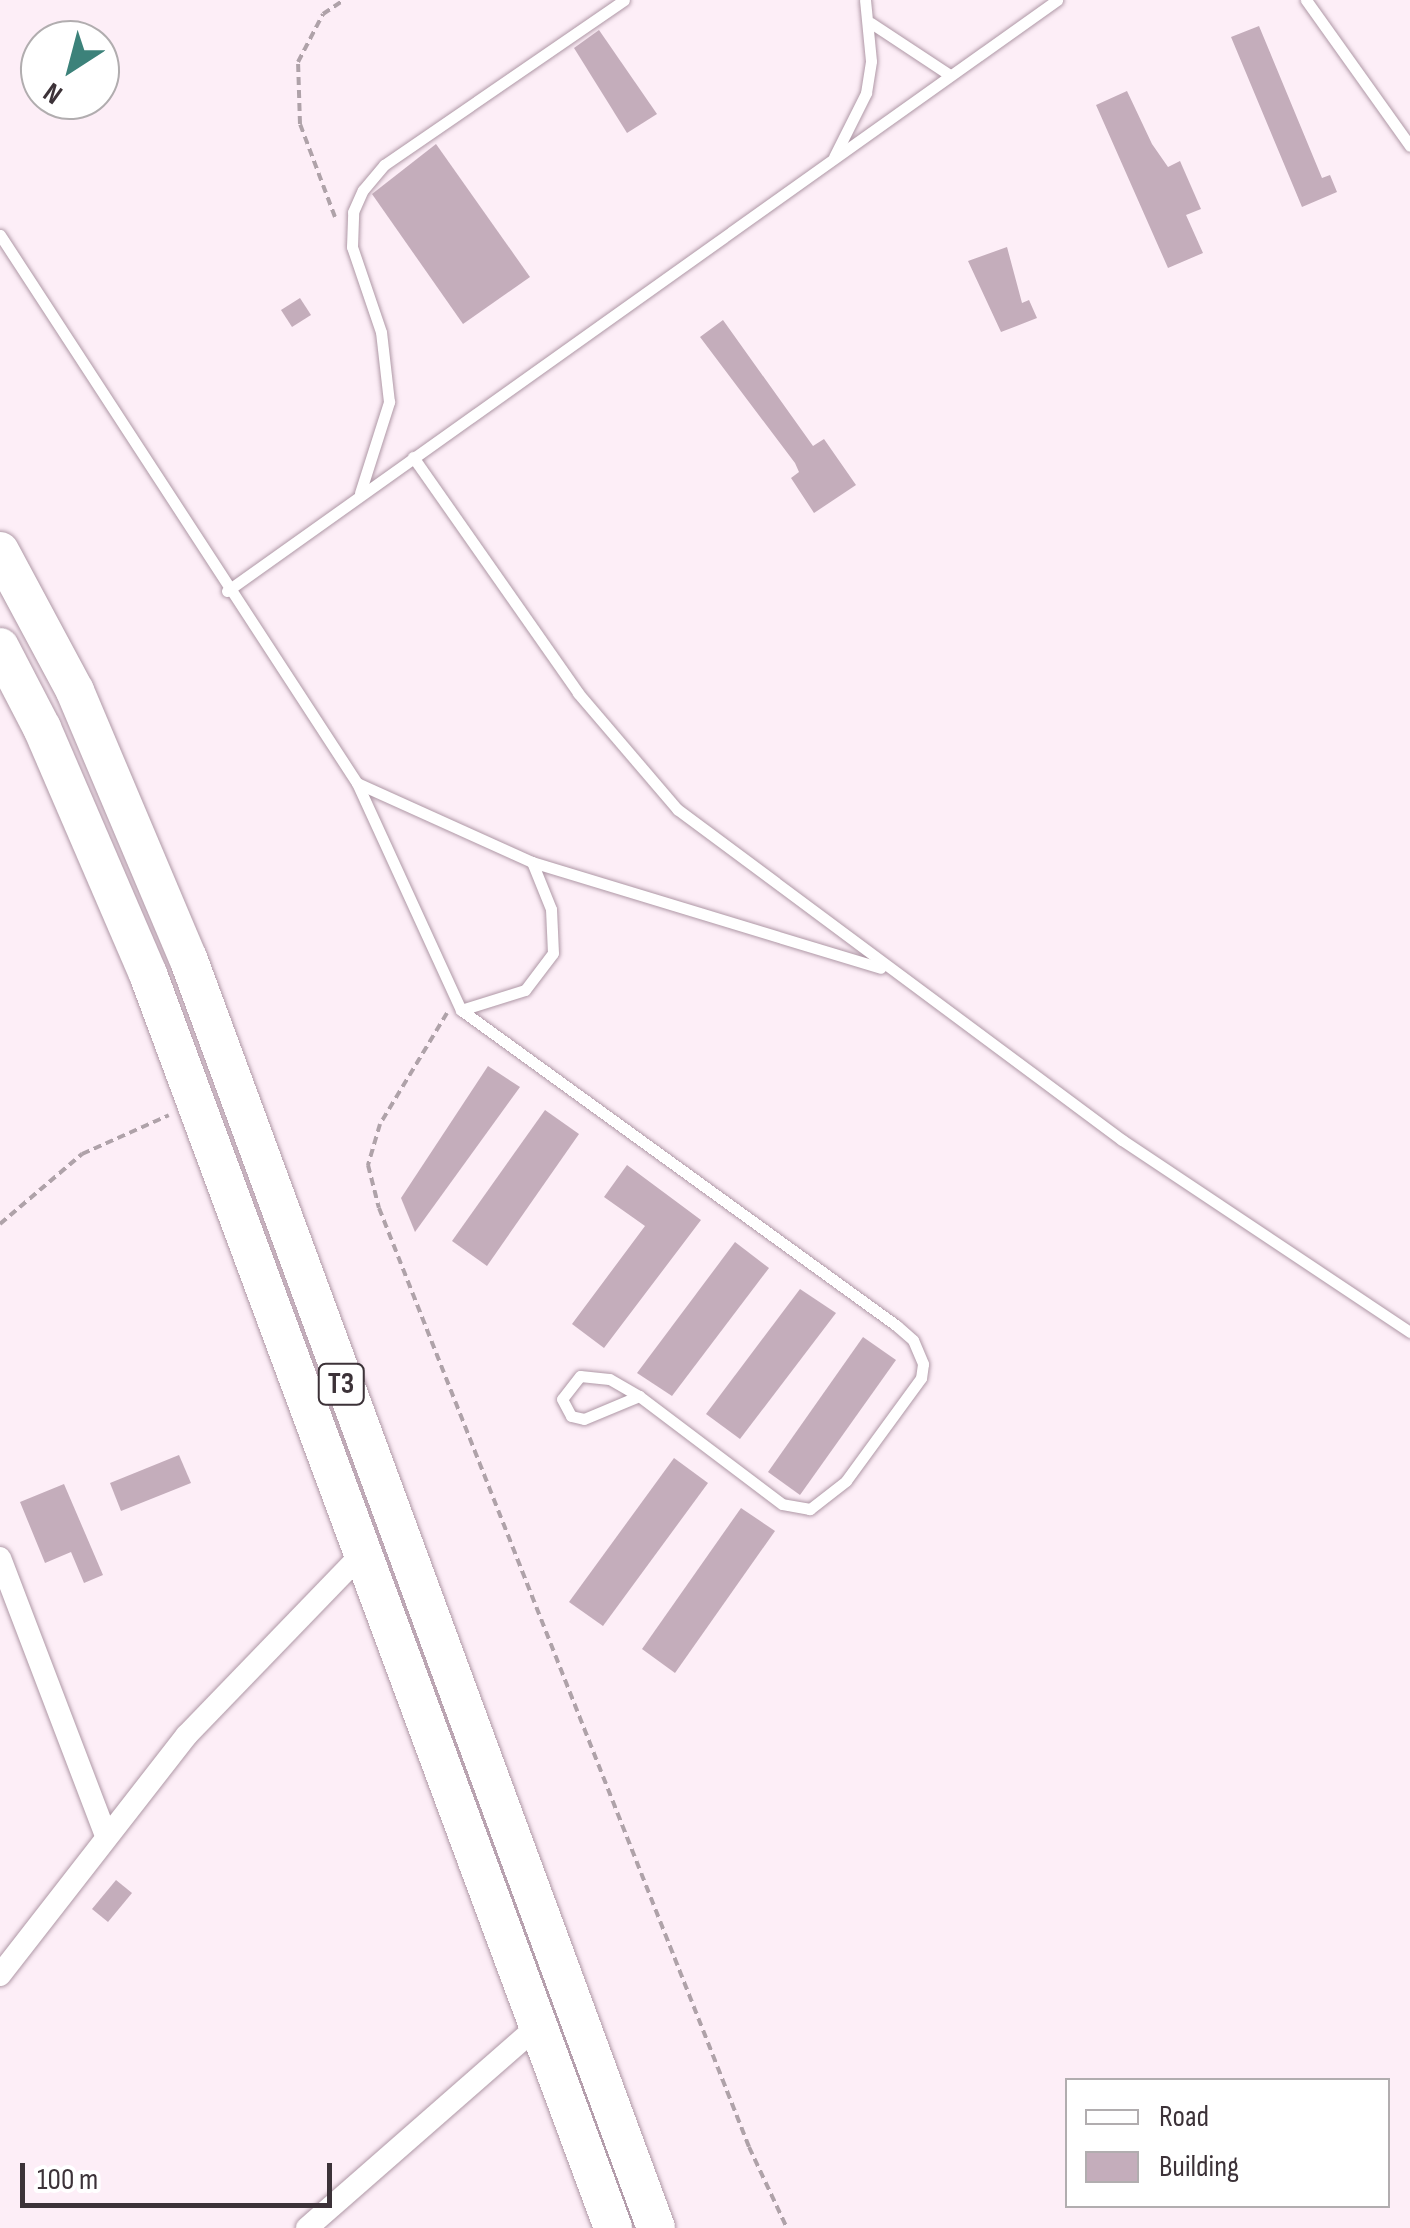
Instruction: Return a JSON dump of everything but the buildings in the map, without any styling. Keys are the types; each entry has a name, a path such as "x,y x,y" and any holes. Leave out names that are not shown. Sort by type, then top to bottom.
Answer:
{"highway":[{"name":"T3","path":"0,551 75,691 188,958 656,2228"},
{"name":"T3","path":"0,647 42,728 197,1105 613,2228"}],"street":[{"path":"0,1975 106,1834 232,1684 364,1552"},
{"path":"0,1558 106,1834"},
{"path":"307,2228 538,2025"}],"lane":[{"path":"360,493 381,442 388,368 352,247 353,212 384,165 624,0"},
{"path":"831,162 866,93 871,24 865,0"},
{"path":"228,590 1057,0"},
{"path":"1306,0 1410,146"},
{"path":"871,24 950,75"},
{"path":"0,235 357,783 458,1006 897,1326 913,1340 923,1364 920,1378 846,1481 810,1509 782,1504 639,1396 593,1374 572,1381 562,1400 571,1416 584,1418 639,1396"},
{"path":"414,457 639,770 677,809 816,907 888,971 1122,1140 1410,1332"},
{"path":"357,783 532,862 888,971"},
{"path":"458,1006 525,990 552,953 552,909 532,862"}],"path":[{"path":"344,0 323,14 298,62 300,124 322,194 352,247"},
{"path":"458,1006 380,1124 368,1165 379,1208 749,2147 787,2228"},
{"path":"0,1224 82,1154 197,1105"}]}
